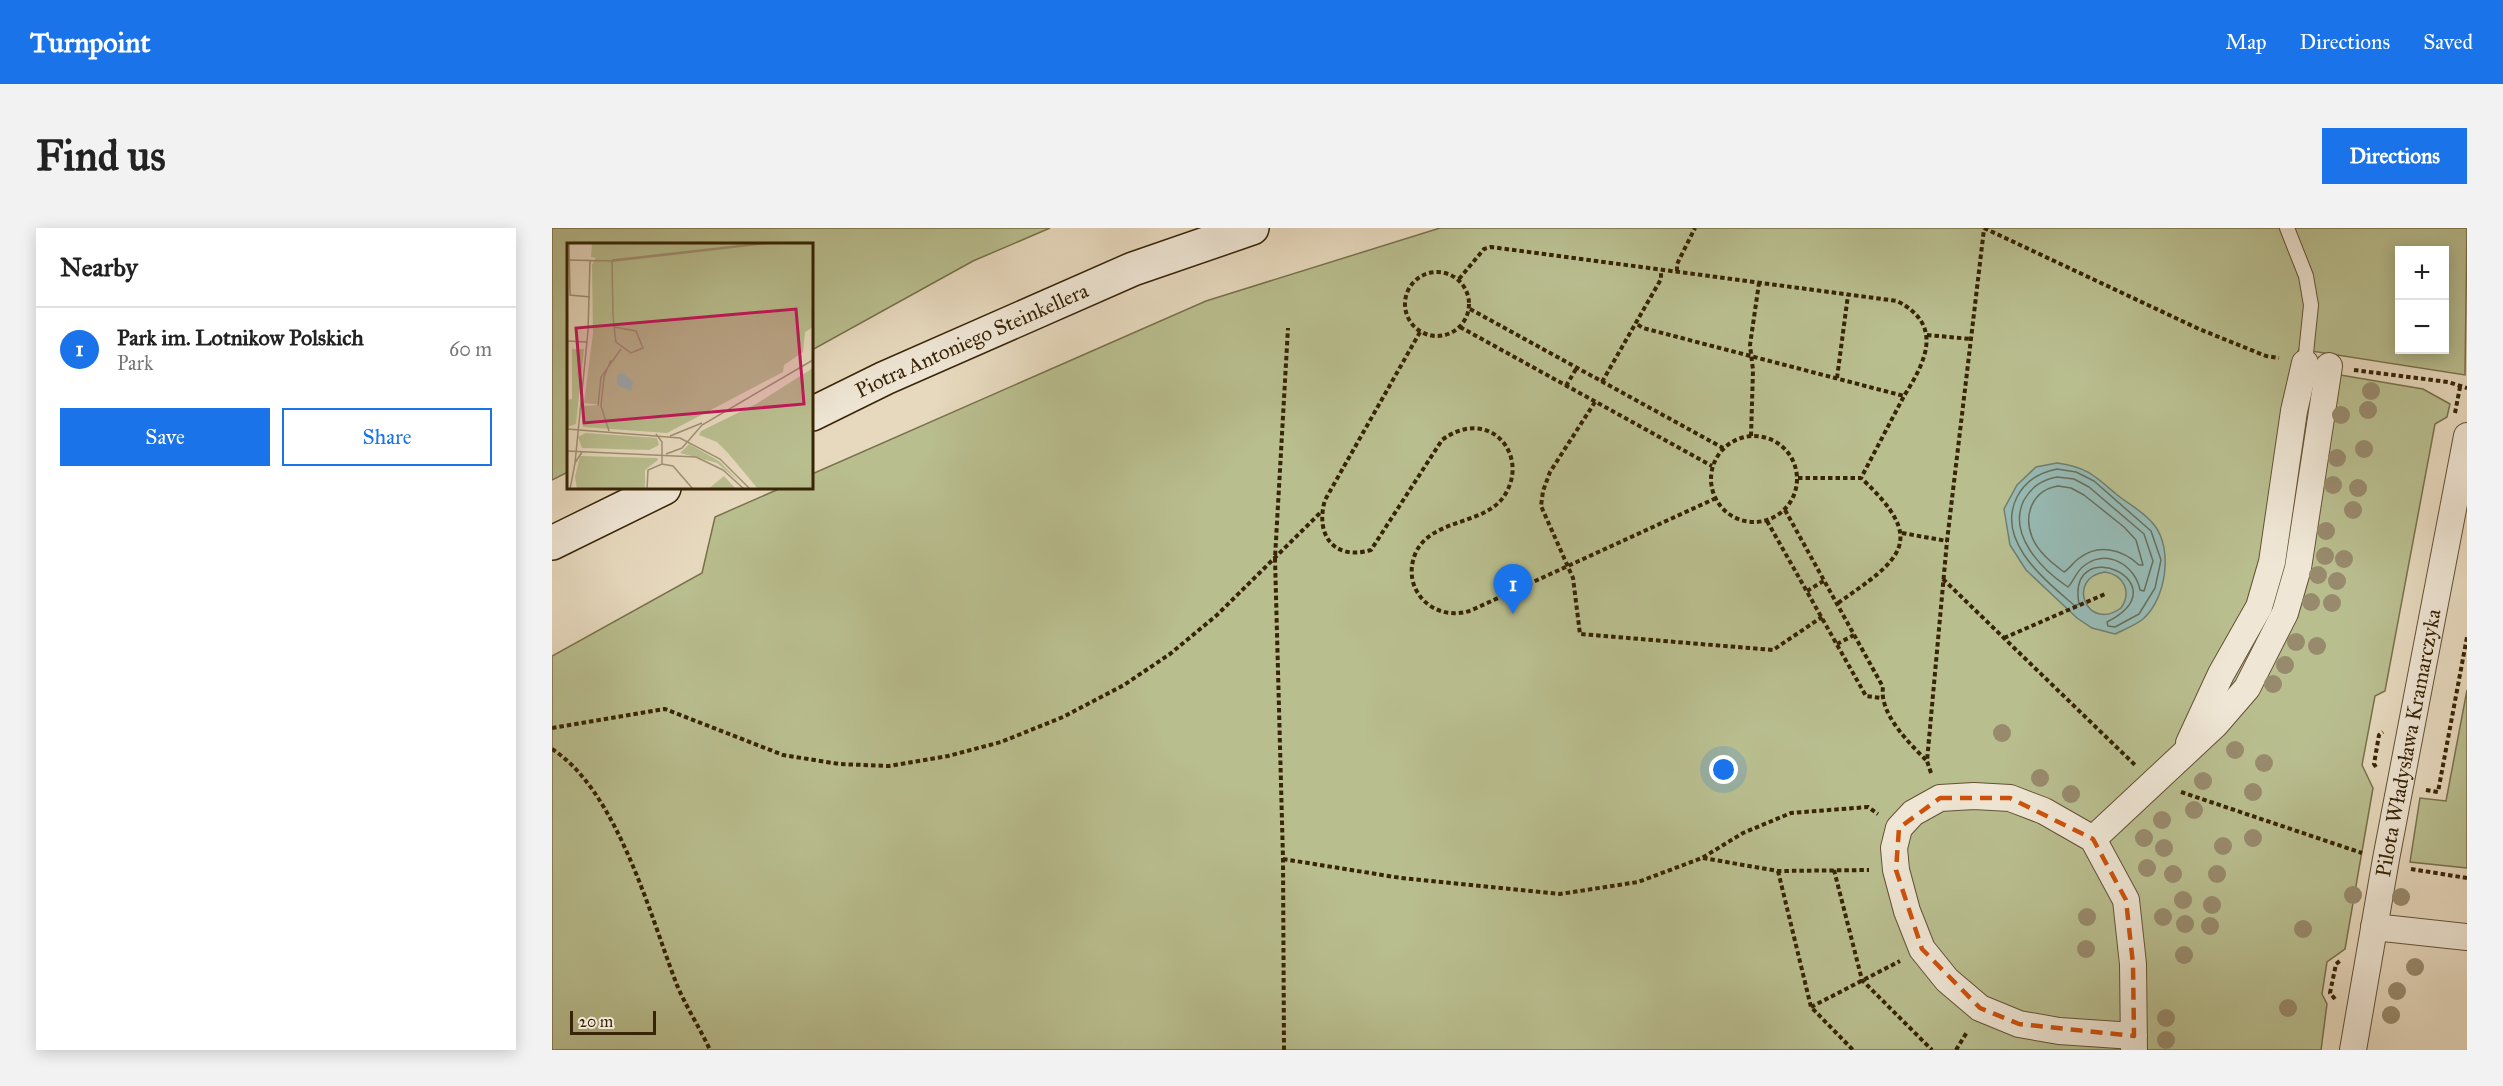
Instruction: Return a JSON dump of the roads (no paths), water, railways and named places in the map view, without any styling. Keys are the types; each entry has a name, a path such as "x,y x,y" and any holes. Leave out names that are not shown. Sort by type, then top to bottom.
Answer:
{"street":[{"name":"Piotra Antoniego Steinkellera","path":"1133,269 1207,228"},
{"name":"Piotra Antoniego Steinkellera","path":"813,414 885,378 1133,269 1252,228"},
{"path":"2092,839 2215,725 2247,688 2285,614 2298,568 2317,364"},
{"name":"Pilota Władysława Kramarczyka","path":"2353,1050 2374,927 2467,436"},
{"path":"552,543 662,489"},
{"path":"1940,798 2010,798 2044,811 2092,839 2126,900 2133,963 2134,1043 2019,1024 1980,1008 1947,980 1922,949 1896,870 1894,848 1899,828 1913,813 1940,798"},
{"path":"2374,927 2467,937"}],"lane":[{"path":"2287,228 2306,276 2317,364"}],"water":[{"path":"2057,463 2083,470 2141,512 2155,526 2164,548 2164,574 2157,599 2143,619 2115,634 2092,628 2077,618 2026,570 2010,545 2004,509 2017,485 2036,467","holes":["2105,572 2121,580 2126,596 2121,608 2109,614 2099,614 2090,609 2085,602 2086,584 2093,576"]}],"place":[{"name":"Park im. Lotnikow Polskich","path":"1513,614"}]}
